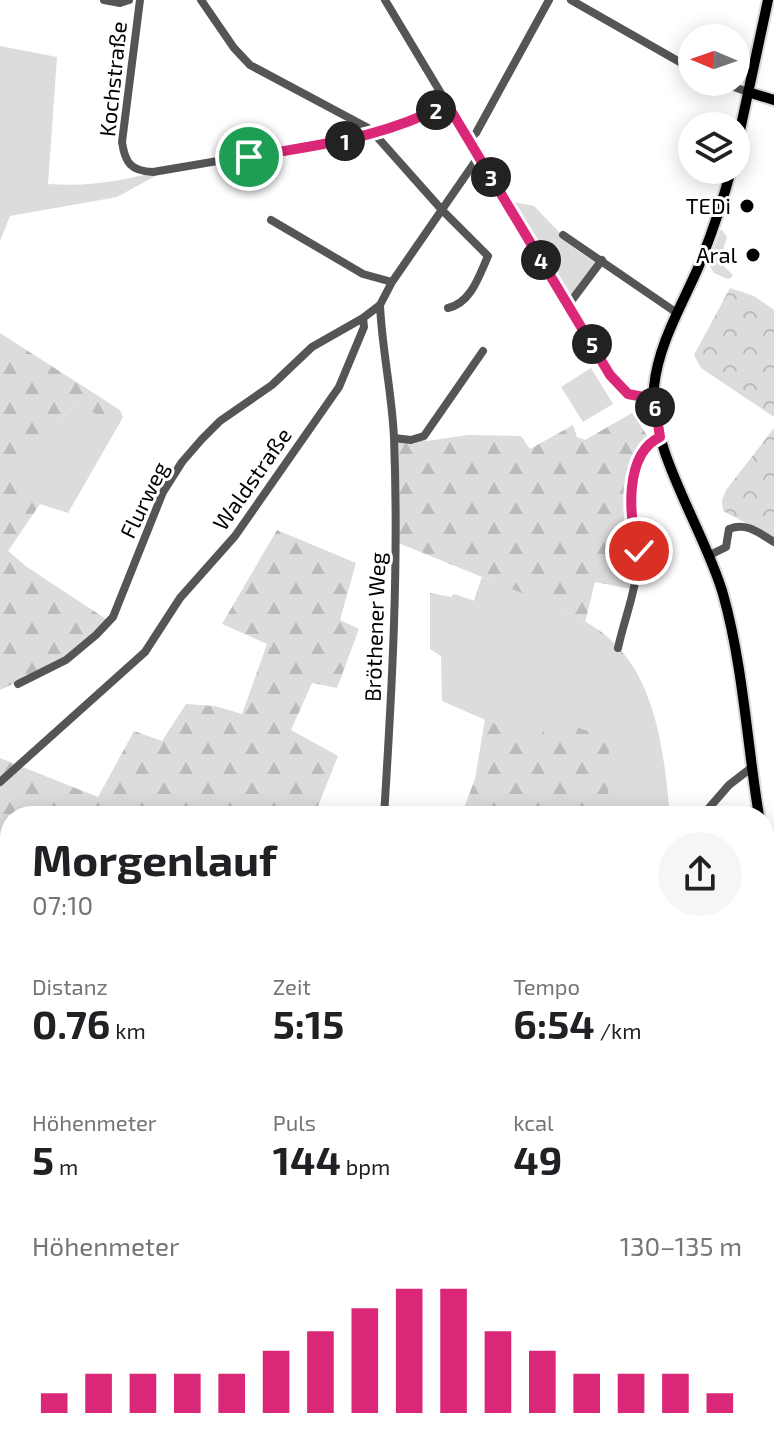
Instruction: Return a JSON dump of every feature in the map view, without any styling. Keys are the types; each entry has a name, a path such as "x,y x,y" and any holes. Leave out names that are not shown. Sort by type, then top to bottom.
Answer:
{"main road":[{"path":"750,83 768,0"},
{"path":"750,93 774,100"},
{"path":"727,184 711,234 660,357 654,399 660,437 710,555 730,622 757,806"}],"street":[{"name":"Kochstraße","path":"104,0 120,3 129,0"},
{"name":"Kochstraße","path":"140,0 123,124 124,157 130,167 153,172 375,134"},
{"path":"201,0 234,48 250,65 275,81 365,125 488,256 465,300 459,306 448,308"},
{"path":"385,0 621,389 637,397 654,399"},
{"path":"469,140 476,133 549,0"},
{"path":"571,0 678,61"},
{"path":"375,134 398,128 447,104"},
{"path":"363,318 380,305 392,282 479,156"},
{"path":"271,220 363,274 392,282"},
{"path":"563,235 677,313"},
{"path":"569,304 602,260"},
{"name":"Bröthener Weg","path":"380,305 394,438 395,650 385,806"},
{"name":"Flurweg","path":"18,684 66,660 113,617 146,528 163,492 182,462 202,439 220,421 272,385 312,347 363,318"},
{"name":"Waldstraße","path":"0,782 145,652 180,598 235,536 339,387 364,327 363,318"},
{"path":"394,438 411,440 424,436 483,351"},
{"path":"618,648 638,565 639,551 631,519 635,465 645,447 660,437"},
{"path":"710,555 726,547 729,529 737,526 751,528 774,542"},
{"path":"711,806 729,785 751,768"}],"green space":[{"path":"0,46 57,57 48,184 110,182 170,168 117,197 10,216 0,241"},
{"path":"514,202 534,206 561,234 560,238 597,261 570,298 514,206"},
{"path":"721,229 727,237 719,262 732,274 728,279 714,273 708,263"},
{"path":"730,288 754,296 774,310 774,417 701,368 694,355"},
{"path":"0,333 120,410 123,417 118,426 76,403 9,481 40,504 8,551 109,621 66,660 0,690"},
{"path":"591,368 613,404 583,422 561,387"},
{"path":"77,402 118,426 68,513 40,504 8,481"},
{"path":"632,413 651,441 643,452 635,477 636,550 632,589 595,582 585,622 563,610 396,542 394,438 422,438 427,441 468,435 521,436 530,449 573,425 577,437 585,440"},
{"path":"774,428 774,538 723,511 722,500 726,490"},
{"path":"277,530 356,563 340,620 359,629 337,688 312,683 291,730 338,756 318,806 0,806 0,758 98,797 134,731 162,741 186,704 215,706 242,714 267,644 222,624"},
{"path":"482,577 578,618 605,635 622,652 647,694 655,718 669,806 607,806 607,799 539,743 442,701 441,656 430,649 430,593 451,597 454,594 474,601"},
{"path":"585,622 605,635 622,652 636,672 649,702 628,661"},
{"path":"548,718 609,738 608,806 465,806 475,779 485,719 539,742"}],"place":[{"name":"TEDi","path":"747,206"},
{"name":"Aral","path":"753,255"}],"route":[{"path":"249,157 398,128 447,104 610,375 628,394 654,399 660,437 645,447 635,465 631,519 639,551"}]}
